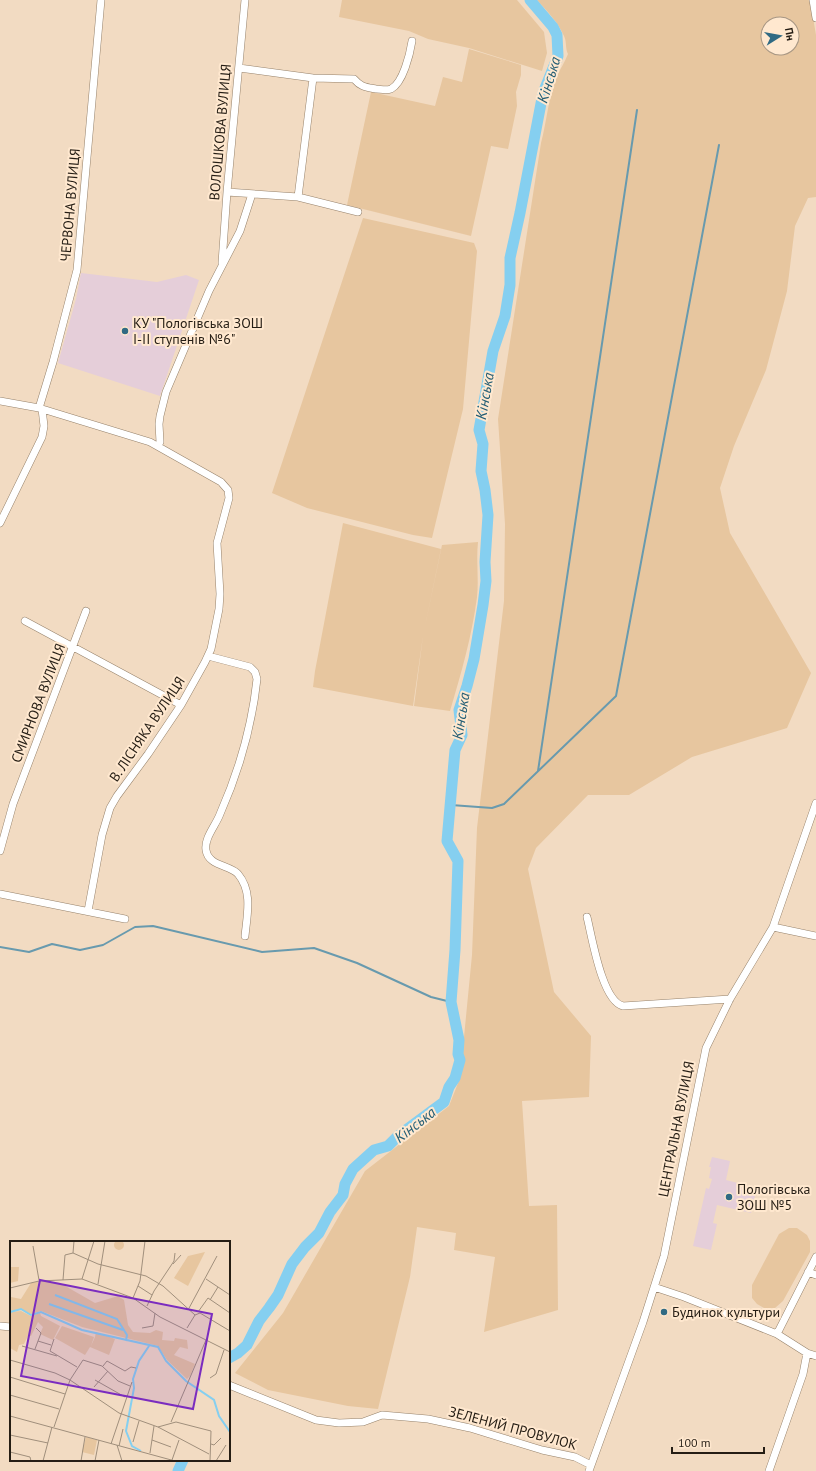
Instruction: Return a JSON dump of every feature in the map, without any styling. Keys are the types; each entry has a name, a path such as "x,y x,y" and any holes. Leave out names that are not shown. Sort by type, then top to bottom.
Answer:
{"street":[{"name":"ЧЕРВОНА ВУЛИЦЯ","path":"0,523 42,437 44,426 40,408 77,270 101,0"},
{"name":"ВОЛОШКОВА ВУЛИЦЯ","path":"222,266 227,192 245,0"},
{"path":"813,0 816,18"},
{"path":"239,68 313,78 354,79 358,84 366,87 386,90 391,89 395,85 408,62 412,42"},
{"path":"298,197 313,78"},
{"path":"227,192 298,197 358,212"},
{"name":"ВОЛОШКОВА ВУЛИЦЯ","path":"158,446 160,442 159,424 166,392 209,291 240,231 252,194"},
{"path":"0,401 40,408 150,442 158,446"},
{"name":"В. ЛІСНЯКА ВУЛИЦЯ","path":"88,911 102,835 110,808 182,705 208,656 217,627 220,609 216,543 229,498 228,490 221,482 158,446"},
{"name":"СМИРНОВА ВУЛИЦЯ","path":"0,851 13,804 86,611"},
{"path":"24,621 182,705"},
{"path":"208,656 250,667 255,672 257,679 250,724 237,771 220,815 206,843 208,857 218,864 237,873 242,881 249,903 245,936"},
{"name":"ЦЕНТРАЛЬНА ВУЛИЦЯ","path":"590,1468 643,1322 664,1256 706,1048 730,999 773,927 816,803"},
{"path":"0,894 125,919"},
{"path":"587,917 606,988 613,1001 618,1005 623,1006 730,999"},
{"path":"773,927 816,936"},
{"path":"777,1334 816,1257"},
{"path":"808,1272 816,1275"},
{"path":"654,1287 684,1297 777,1334 807,1353 816,1356"},
{"path":"0,1326 10,1327"},
{"path":"769,1471 803,1374 807,1353"},
{"name":"ЗЕЛЕНИЙ ПРОВУЛОК","path":"230,1386 316,1420 339,1423 363,1422 382,1415 428,1419 470,1428 542,1450 575,1457 590,1468"}],"shaded area":[{"path":"342,0 517,0 544,32 547,53 542,71 469,48 428,39 409,31 339,17"},
{"path":"537,0 810,0 816,35 816,197 808,198 795,226 787,291 766,370 734,446 720,488 730,533 811,673 787,728 692,757 629,795 588,795 536,848 528,869 554,992 591,1036 589,1097 522,1101 529,1206 557,1205 558,1310 484,1332 495,1257 454,1250 456,1233 417,1227 410,1277 378,1409 348,1406 268,1390 235,1373 283,1313 365,1171 449,1106 460,1078 472,955 477,828 504,601 505,524 498,419 541,143 554,84 568,54 562,31"},
{"path":"469,49 521,65 521,75 516,92 517,106 508,149 491,146 471,236 347,205 371,92 435,106 443,77 462,82"},
{"path":"363,218 474,243 477,251 463,409 432,538 413,535 307,508 272,493"},
{"name":"КУ \"Пологівська ЗОШ І-ІІ ступенів №6\"","path":"81,273 157,282 186,275 199,280 160,396 58,363 76,299"},
{"path":"343,523 441,549 423,636 413,706 313,687"},
{"path":"478,542 478,590 475,612 466,655 450,711 414,706 423,636 442,545"},
{"name":"Пологівська ЗОШ №5","path":"712,1157 730,1161 726,1180 757,1188 751,1213 717,1205 713,1223 717,1224 711,1250 693,1246 706,1188 709,1189 712,1179 709,1178 711,1167 709,1167"},
{"path":"789,1228 797,1228 807,1235 810,1241 810,1252 783,1301 775,1308 764,1308 757,1304 752,1298 752,1285 779,1234"}],"waterway":[{"name":"Кінська","path":"230,1357 247,1345 259,1321 278,1295 292,1264 305,1247 319,1233 330,1212 343,1195 345,1184 353,1169 374,1150 388,1146 398,1136 444,1102 449,1087 455,1078 460,1060 458,1054 459,1040 451,1002 455,950 458,861 447,841 455,750 462,735 459,710 474,659 486,581 485,562 488,515 481,471 483,444 479,430 493,351 505,316 510,285 510,258 543,93 558,56 557,35 553,27 530,0"},
{"path":"538,771 637,110"},
{"path":"451,805 492,808 504,804 616,696 719,145"},
{"path":"0,947 29,952 52,944 80,950 103,945 135,927 153,926 262,952 314,948 357,963 431,997 451,1002"},
{"name":"Кінська","path":"178,1471 183,1461"}],"place":[{"name":"КУ \"Пологівська ЗОШ І-ІІ ступенів №6\"","path":"125,331"},
{"name":"Пологівська ЗОШ №5","path":"729,1197"},
{"name":"Будинок культури","path":"664,1312"}]}
